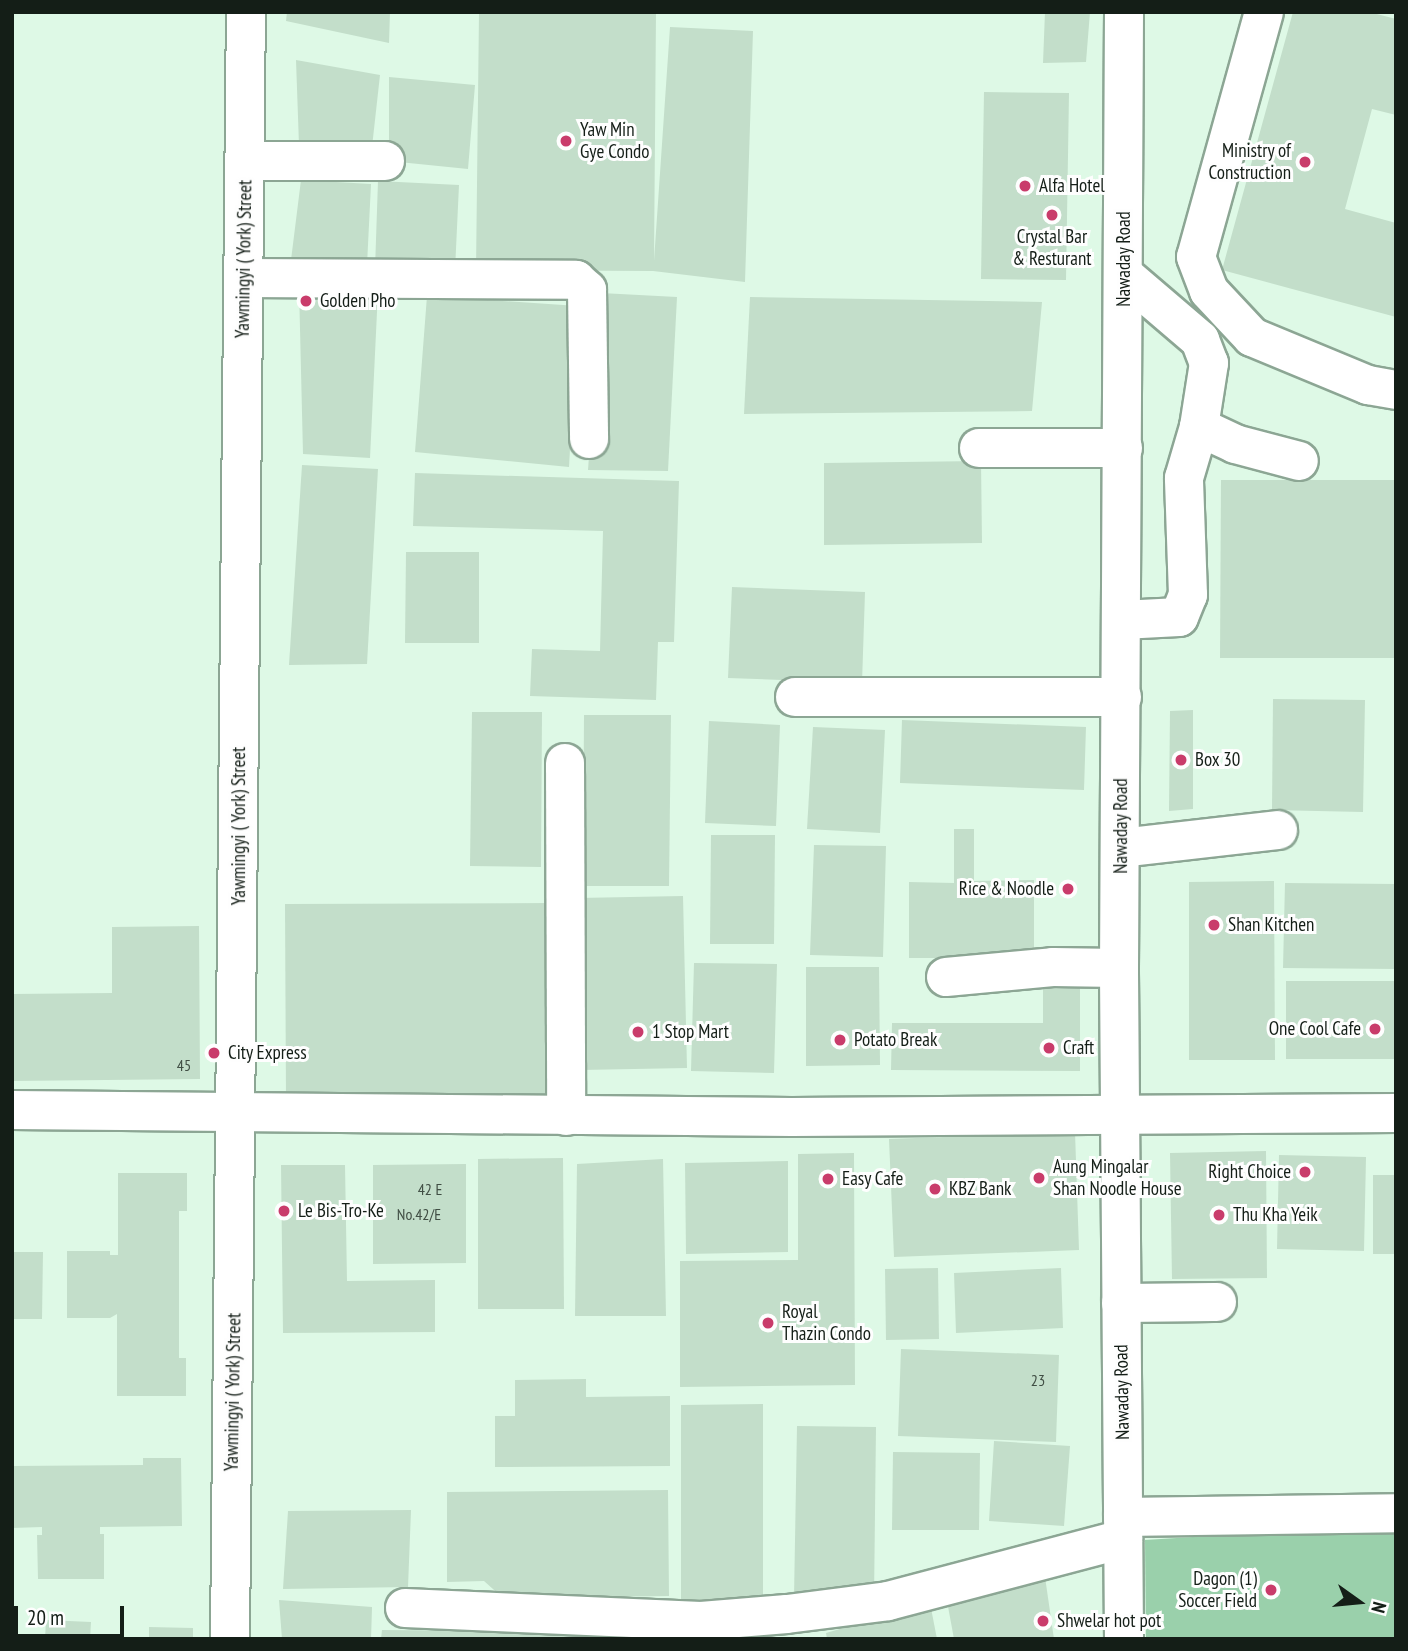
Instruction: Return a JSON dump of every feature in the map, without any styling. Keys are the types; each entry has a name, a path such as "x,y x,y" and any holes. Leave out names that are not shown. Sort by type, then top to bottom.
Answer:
{"street":[{"name":"Yawmingyi ( York) Street","path":"230,1639 246,12"},
{"name":"Nawaday Road","path":"1124,12 1119,968 1124,1639"},
{"path":"1264,12 1196,257 1209,291 1252,337 1368,385 1396,390"},
{"path":"245,161 385,161"},
{"path":"1122,620 1180,617 1188,596 1184,478 1199,427 1209,363 1199,340 1124,275"},
{"path":"244,278 576,281 587,290 589,439"},
{"path":"1199,427 1235,444 1299,461"},
{"path":"979,448 1123,449"},
{"path":"795,697 1122,697"},
{"path":"565,763 566,1116"},
{"path":"1121,848 1278,830"},
{"path":"946,977 1053,967 1119,968"},
{"path":"12,1110 566,1116 1119,1112 1396,1114"},
{"path":"1121,1303 1217,1301"},
{"path":"405,1608 789,1627 888,1601 1123,1528 1396,1513"}],"green space":[{"name":"Dagon (1) Soccer Field","path":"1396,1524 1396,1639 1146,1639 1145,1540"}],"building":[{"path":"287,12 390,12 389,43 286,21"},
{"name":"Yaw Min Gye Condo","path":"479,12 656,12 654,261 670,27 753,31 745,282 653,271 476,270"},
{"path":"1045,12 1090,12 1086,62 1043,63"},
{"name":"Ministry of Construction","path":"1293,12 1369,12 1396,19 1396,115 1372,109 1345,209 1396,223 1396,317 1222,270"},
{"path":"296,60 380,75 372,147 299,145"},
{"path":"389,77 475,85 468,169 389,161"},
{"name":"Alfa Hotel","path":"984,92 1069,93 1066,280 981,279"},
{"path":"301,180 371,184 367,265 291,260"},
{"path":"378,181 459,185 455,270 375,269"},
{"path":"299,287 378,291 370,458 303,454"},
{"path":"601,293 677,297 668,471 588,470"},
{"path":"427,296 578,306 569,467 415,452"},
{"path":"750,297 1042,302 1032,411 744,414"},
{"path":"981,461 982,543 824,545 824,463"},
{"path":"302,465 378,469 367,664 289,665"},
{"path":"415,473 679,481 674,642 658,642 656,700 530,696 532,649 600,651 603,531 413,526"},
{"path":"1221,480 1396,480 1396,658 1220,658"},
{"path":"406,552 479,552 479,643 405,643"},
{"path":"732,587 865,592 862,683 728,678"},
{"path":"1273,699 1365,700 1363,812 1272,810"},
{"name":"Box 30","path":"1193,710 1193,809 1169,811 1170,711"},
{"path":"472,712 542,712 541,867 470,866"},
{"path":"584,715 671,715 669,886 583,886"},
{"path":"902,720 1086,727 1084,790 900,783"},
{"path":"709,721 780,725 776,826 705,823"},
{"path":"813,727 885,730 880,833 807,829"},
{"path":"954,829 974,829 974,881 1034,880 1034,958 909,958 909,882 954,883"},
{"path":"711,835 775,835 774,944 710,944"},
{"path":"814,845 886,846 883,957 810,955"},
{"path":"1274,881 1275,1060 1189,1060 1189,882"},
{"path":"1285,883 1396,884 1396,969 1283,968"},
{"path":"683,896 687,1068 581,1070 578,898"},
{"path":"550,903 550,1097 286,1099 285,904"},
{"path":"199,926 200,1079 12,1081 12,994 112,993 112,927"},
{"path":"694,963 777,964 774,1073 691,1071"},
{"path":"806,967 879,967 880,1065 806,1066"},
{"path":"1286,981 1396,981 1396,1059 1286,1059"},
{"path":"1043,984 1080,985 1080,1071 891,1070 892,1023 1043,1023"},
{"path":"1075,1132 1079,1250 894,1257 889,1139"},
{"name":"Thu Kha Yeik","path":"1266,1151 1267,1278 1172,1279 1170,1153"},
{"name":"Royal Thazin Condo","path":"854,1153 855,1385 680,1387 680,1261 798,1260 798,1154"},
{"path":"1279,1155 1366,1157 1364,1251 1277,1249"},
{"path":"563,1158 564,1309 478,1309 478,1159"},
{"path":"663,1159 666,1316 575,1316 577,1164"},
{"path":"788,1161 788,1252 686,1254 685,1163"},
{"path":"466,1164 466,1263 373,1264 373,1165"},
{"path":"281,1165 345,1165 347,1281 435,1280 435,1332 283,1333"},
{"path":"118,1173 187,1173 187,1211 179,1211 179,1358 186,1358 186,1396 117,1396 117,1314 110,1318 67,1318 67,1251 110,1251 110,1255 118,1255"},
{"path":"1373,1175 1396,1175 1396,1254 1373,1254"},
{"path":"12,1252 43,1252 42,1319 12,1319"},
{"path":"938,1268 939,1339 886,1340 885,1269"},
{"path":"1061,1268 1063,1328 956,1333 954,1273"},
{"path":"901,1349 1059,1355 1056,1442 898,1436"},
{"path":"586,1379 586,1397 670,1396 670,1466 495,1467 495,1416 515,1416 515,1380"},
{"path":"763,1404 763,1611 681,1611 681,1405"},
{"path":"797,1426 876,1427 874,1599 794,1598"},
{"path":"994,1441 1070,1446 1064,1526 989,1521"},
{"path":"893,1452 980,1453 979,1530 892,1530"},
{"path":"143,1458 181,1458 182,1526 100,1527 100,1534 104,1534 104,1579 38,1579 37,1535 42,1535 42,1527 12,1528 12,1466 143,1465"},
{"path":"668,1490 669,1596 503,1598 484,1581 447,1582 447,1492"},
{"path":"411,1510 408,1587 283,1589 288,1511"},
{"path":"1045,1577 1054,1639 954,1639 947,1601"},
{"path":"279,1600 372,1607 371,1639 282,1639"},
{"path":"930,1603 937,1639 827,1639 826,1633"},
{"path":"46,1620 91,1622 90,1639 45,1639"},
{"path":"149,1627 193,1628 193,1639 149,1639"},
{"path":"382,1630 634,1632 634,1639 381,1639"}],"place":[{"name":"Yaw Min Gye Condo","path":"566,141"},
{"name":"Ministry of Construction","path":"1305,162"},
{"name":"Alfa Hotel","path":"1025,186"},
{"name":"Crystal Bar & Resturant","path":"1052,215"},
{"name":"Golden Pho","path":"306,301"},
{"name":"Box 30","path":"1181,760"},
{"name":"Rice & Noodle","path":"1068,889"},
{"name":"Shan Kitchen","path":"1214,925"},
{"name":"One Cool Cafe","path":"1375,1029"},
{"name":"1 Stop Mart","path":"638,1032"},
{"name":"Potato Break","path":"840,1040"},
{"name":"Craft","path":"1049,1048"},
{"name":"City Express","path":"214,1053"},
{"name":"Right Choice","path":"1305,1172"},
{"name":"Aung Mingalar Shan Noodle House","path":"1039,1178"},
{"name":"Easy Cafe","path":"828,1179"},
{"name":"KBZ Bank","path":"935,1189"},
{"name":"Le Bis-Tro-Ke","path":"284,1211"},
{"name":"Thu Kha Yeik","path":"1219,1215"},
{"name":"Royal Thazin Condo","path":"768,1323"},
{"name":"Dagon (1) Soccer Field","path":"1271,1590"},
{"name":"Shwelar hot pot","path":"1043,1621"}]}
